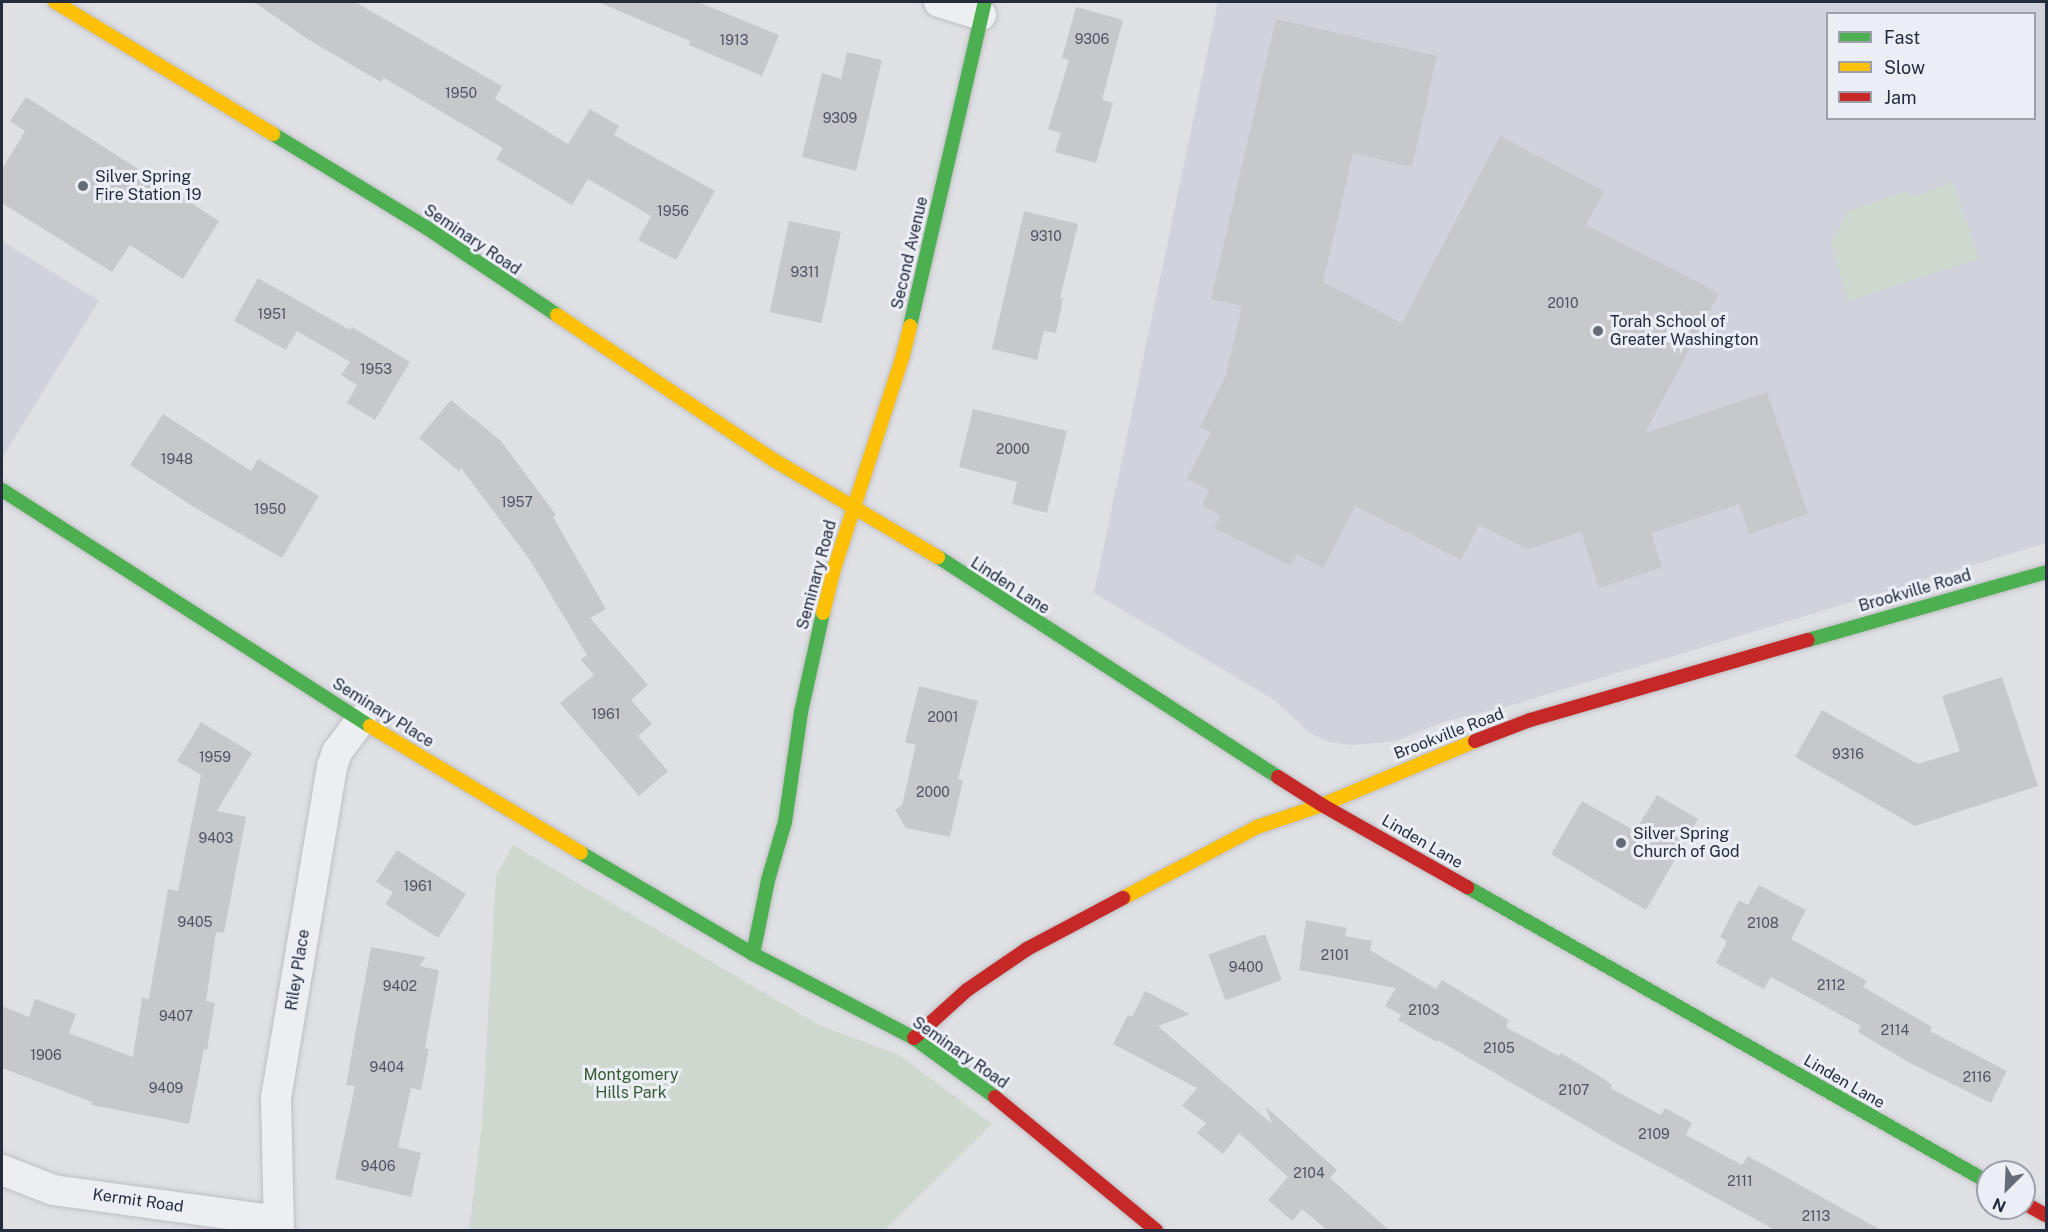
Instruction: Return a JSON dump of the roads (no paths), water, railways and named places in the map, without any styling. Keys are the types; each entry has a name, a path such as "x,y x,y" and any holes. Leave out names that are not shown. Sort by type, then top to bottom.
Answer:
{"street":[{"name":"Seminary Road","path":"55,2 427,228 772,459 853,508 815,646 801,712 785,822 768,880 753,954 914,1038 969,1076 1156,1230"},
{"path":"939,2 983,8"},
{"name":"Second Avenue","path":"853,508 903,354 983,8"},
{"name":"Seminary Place","path":"2,490 360,720 653,897 753,954"},
{"name":"Linden Lane","path":"853,508 926,550 1322,806 1976,1175"},
{"name":"Brookville Road","path":"914,1038 967,990 1027,949 1257,827 1322,806 1433,757 1530,720 2046,572"},
{"name":"Riley Place","path":"279,1226 278,1087 332,767 337,752 360,720"},
{"name":"Kermit Road","path":"2,1170 53,1190 279,1226"}],"place":[{"name":"Silver Spring Fire Station 19","path":"83,186"},
{"name":"Torah School of Greater Washington","path":"1598,331"},
{"name":"Silver Spring Church of God","path":"1621,843"}],"park label":[{"name":"Montgomery Hills Park","path":"631,1084"}]}
